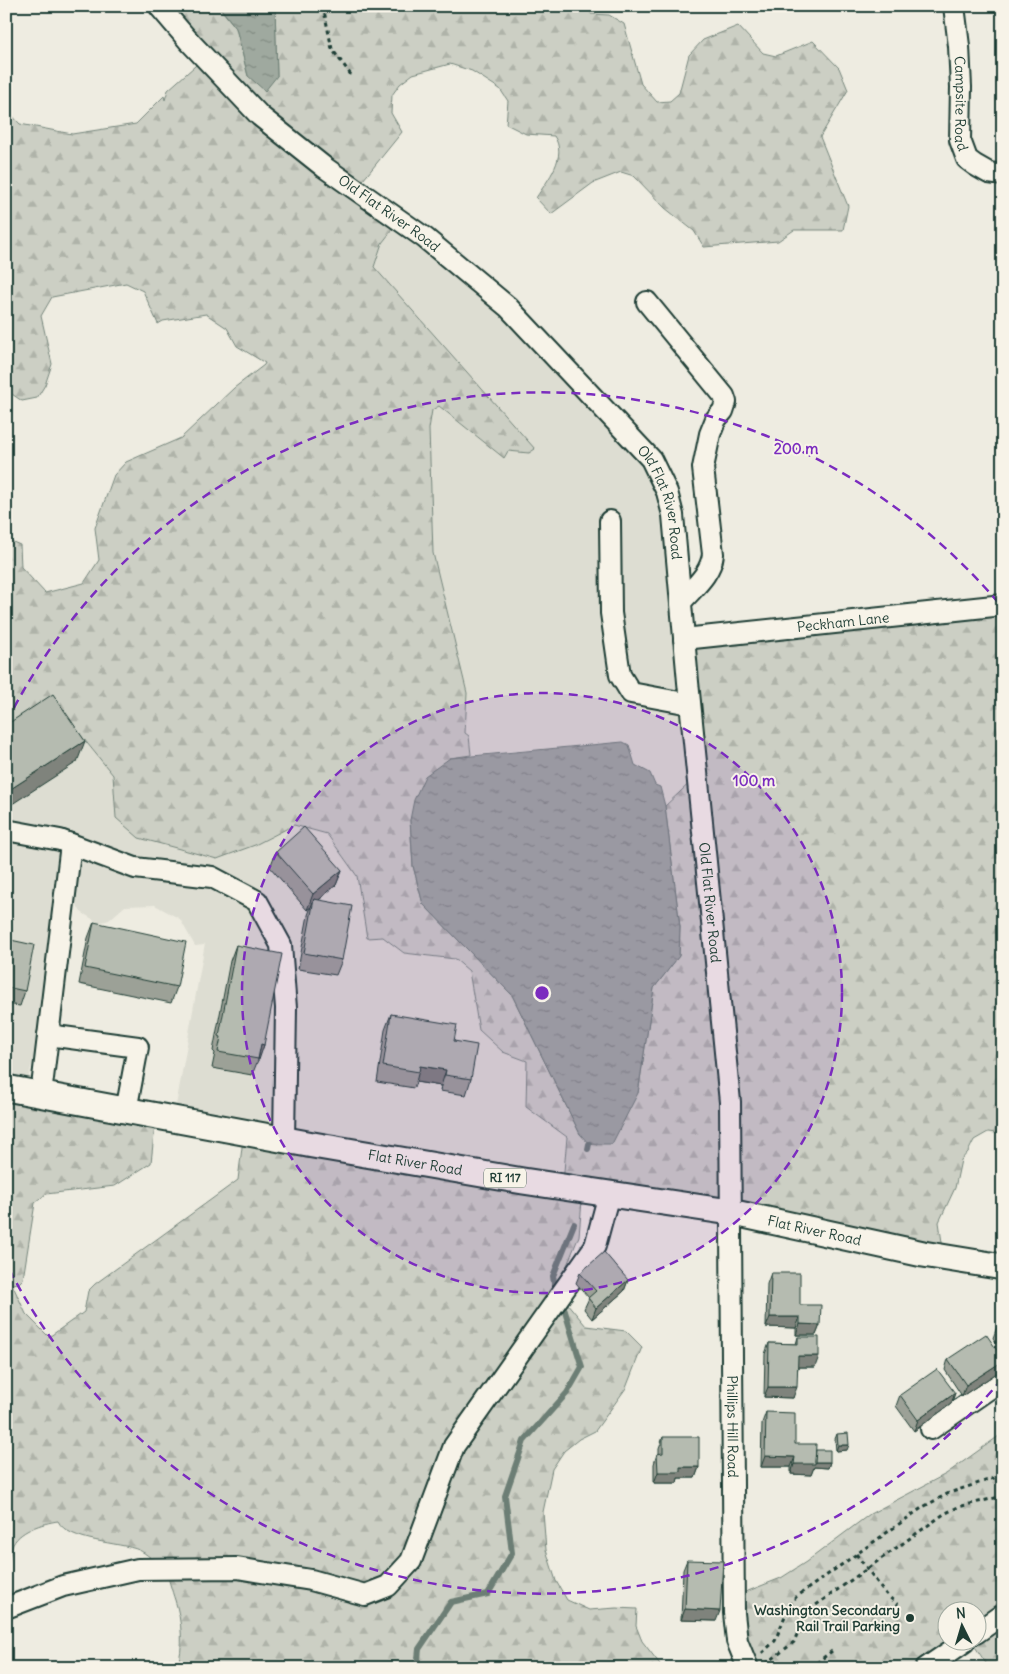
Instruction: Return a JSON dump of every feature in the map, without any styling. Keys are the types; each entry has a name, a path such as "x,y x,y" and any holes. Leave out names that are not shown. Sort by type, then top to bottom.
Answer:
{"main road":[{"name":"Flat River Road","path":"6,1088 284,1140 504,1178 730,1212 923,1254 1003,1266"}],"street":[{"name":"Old Flat River Road","path":"159,6 188,40 260,116 324,167 425,238 508,307 651,459 667,492 673,515 730,1102 730,1212"},
{"name":"Campsite Road","path":"954,6 959,46 961,87 960,140 967,159 990,173 1003,175"},
{"path":"647,302 724,396 726,402 710,434 704,468 713,554 712,564 681,602"},
{"path":"610,521 612,613 620,675 631,693 690,704"},
{"name":"Peckham Lane","path":"684,639 1003,605"},
{"path":"6,830 60,840 135,868 212,877 257,901 281,946 286,1008 284,1140"},
{"path":"41,1095 71,844"},
{"path":"48,1035 138,1047 126,1110"},
{"path":"6,1608 63,1586 138,1569 237,1568 311,1580 365,1595 388,1586 411,1560 454,1446 595,1246 609,1194"},
{"name":"Phillips Hill Road","path":"730,1212 734,1613 737,1641 752,1667"},
{"path":"932,1429 1003,1379"},
{"path":"986,1626 1003,1614"},
{"path":"926,1668 949,1652"}],"path":[{"path":"323,6 332,49 351,75"},
{"path":"752,1667 775,1641 788,1606 796,1597 922,1507 949,1493 994,1478 1003,1473"},
{"path":"752,1667 794,1642 804,1616 809,1610 944,1514 958,1507 1003,1496"},
{"path":"856,1554 886,1594 898,1605"},
{"path":"810,1668 832,1651"}],"shaded area":[{"path":"400,220 408,224 653,457 672,503 696,777 665,806 660,787 655,785 650,773 635,765 629,746 623,742 471,755 469,736 465,733 467,693 433,553 429,429 432,410 439,406 504,458 508,451 529,453 374,267 382,243"},
{"path":"70,722 113,775 116,818 255,845 294,825 327,834 357,876 367,937 383,937 404,953 455,959 470,971 479,1030 504,1052 527,1061 526,1107 567,1137 563,1184 174,1117 205,943 204,945 195,946 180,919 155,905 125,906 109,920 99,923 81,912 75,902 25,1090 6,1088 6,727"}],"green space":[{"path":"161,6 218,6 236,28 248,76 277,76 275,6 585,6 591,14 609,15 624,24 641,84 657,102 670,101 679,93 689,55 703,40 738,26 763,53 776,56 813,41 839,68 848,90 820,137 848,206 843,230 794,230 778,241 704,247 694,231 665,208 634,176 621,172 593,183 551,214 536,198 551,176 558,160 558,144 554,136 526,134 506,124 508,101 500,89 472,71 450,64 413,74 400,84 392,95 391,113 402,132 359,185 400,220 382,243 374,267 535,449 529,453 508,451 504,458 439,406 432,410 429,429 433,553 467,693 465,733 469,736 471,755 450,758 410,820 413,866 423,904 512,995 580,1134 638,1093 654,988 679,956 680,927 665,806 696,777 686,636 1003,606 1003,1134 988,1132 974,1140 968,1152 961,1160 955,1188 939,1222 943,1249 583,1189 579,1236 561,1280 562,1297 586,1326 626,1331 642,1347 626,1388 595,1431 579,1439 564,1451 552,1469 543,1512 546,1550 556,1581 567,1600 589,1610 637,1609 636,1626 642,1641 663,1668 177,1668 181,1651 181,1634 175,1600 163,1568 141,1551 83,1537 64,1528 58,1521 52,1522 38,1526 19,1536 12,1547 6,1579 6,1088 156,1115 151,1163 115,1186 46,1194 35,1203 23,1279 19,1283 12,1284 26,1314 49,1337 84,1312 88,1291 95,1284 238,1180 244,1131 563,1183 567,1137 526,1107 527,1061 503,1052 479,1030 469,971 455,959 404,953 383,937 367,938 357,876 327,834 294,825 255,845 217,859 139,838 116,818 113,775 70,722 6,727 6,539 20,545 21,567 45,593 84,583 99,560 95,528 114,475 126,462 181,438 234,388 265,363 237,346 227,328 206,314 163,321 158,324 143,291 126,283 52,297 41,316 52,364 45,385 37,398 22,401 6,390 6,109 20,124 72,134 136,124 164,96 165,100 168,90 204,58"},
{"path":"1003,1433 1003,1668 989,1668 979,1652 986,1652 986,1602 936,1602 936,1652 949,1652 925,1668 750,1668 738,1595 781,1578 806,1562 870,1514 946,1474"}],"water":[{"path":"219,6 275,6 277,76 265,91 248,76 236,28"},
{"path":"623,742 629,745 635,765 650,773 655,785 660,787 665,806 680,927 679,956 654,988 638,1093 612,1144 589,1144 580,1134 512,995 423,904 413,866 410,820 414,800 425,776 450,758"}],"building":[{"path":"53,694 85,741 6,792 6,725"},
{"path":"304,827 342,870 313,894 276,852"},
{"path":"314,899 352,906 342,960 304,953"},
{"path":"94,922 186,942 177,987 85,968"},
{"path":"6,939 34,945 25,991 6,987"},
{"path":"236,945 282,954 264,1045 261,1044 258,1059 218,1052 221,1037 219,1036"},
{"path":"391,1014 457,1025 454,1041 477,1045 471,1079 445,1075 446,1070 420,1066 419,1072 383,1066"},
{"path":"604,1252 628,1280 596,1308 588,1298 596,1291 580,1273"},
{"path":"771,1273 800,1273 800,1305 821,1305 820,1325 800,1324 800,1317 770,1317"},
{"path":"1003,1323 1003,1335 997,1327"},
{"path":"986,1334 1003,1361 966,1385 948,1359"},
{"path":"798,1337 819,1337 819,1356 798,1356 797,1387 768,1387 769,1343 798,1344"},
{"path":"937,1369 955,1393 918,1420 900,1395"},
{"path":"766,1412 795,1413 795,1444 816,1444 815,1464 794,1464 795,1457 765,1456"},
{"path":"848,1433 849,1445 838,1445 837,1434"},
{"path":"663,1437 699,1437 699,1467 680,1467 680,1472 658,1472 657,1454 663,1453"},
{"path":"816,1450 830,1450 830,1462 815,1462"},
{"path":"687,1560 723,1561 720,1611 685,1609"}],"waterway":[{"path":"588,1149 589,1144"},
{"path":"555,1291 553,1276 574,1224"},
{"path":"417,1668 419,1649 451,1602 488,1594 512,1553 505,1496 524,1441 567,1393 582,1367 563,1305"}],"place":[{"name":"Washington Secondary Rail Trail Parking","path":"910,1618"}]}
